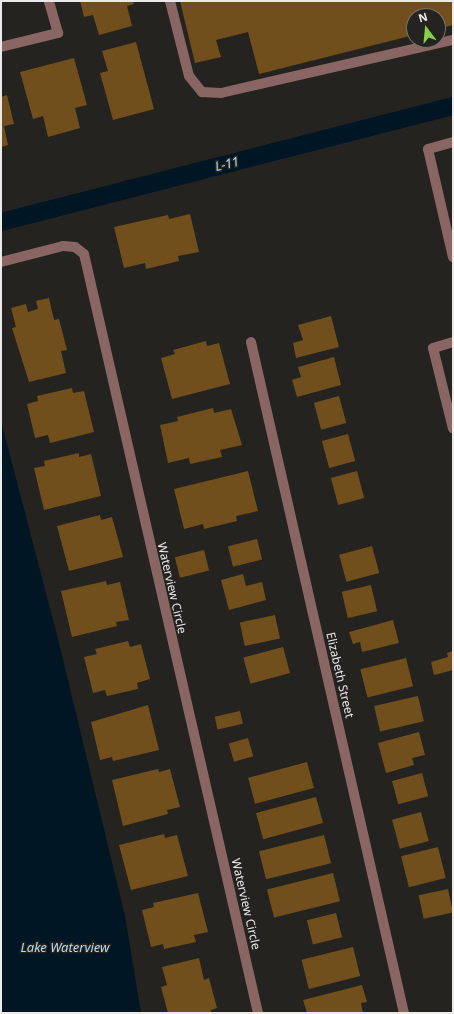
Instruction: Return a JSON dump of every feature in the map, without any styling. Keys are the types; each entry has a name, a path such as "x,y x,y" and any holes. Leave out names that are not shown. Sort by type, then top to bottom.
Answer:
{"street":[{"path":"1,47 58,32 49,1"},
{"path":"170,1 189,76 202,92 221,94 453,40"},
{"path":"453,142 428,149 453,257"},
{"name":"Waterview Circle","path":"1,262 64,246 76,247 84,254 258,1013"},
{"name":"Elizabeth Street","path":"252,342 404,1013"},
{"path":"453,342 433,348 453,429"}],"water":[{"name":"Lake Waterview","path":"1,421 58,639 125,916 141,1013 1,1013"}],"building":[{"path":"80,1 133,1 134,4 127,6 132,26 99,35 93,15 84,17"},
{"path":"180,1 453,1 453,25 446,27 446,8 406,8 406,37 259,74 248,32 216,40 221,57 195,63"},
{"path":"136,42 154,109 113,120 100,73 108,71 102,51"},
{"path":"74,58 87,105 75,108 80,128 48,137 43,116 33,119 20,72"},
{"path":"7,95 14,124 4,126 8,145 1,147 1,97"},
{"path":"190,214 199,252 178,256 179,261 146,269 145,263 124,268 114,227 168,215 169,219"},
{"path":"49,298 54,320 59,319 67,350 61,351 66,373 29,382 12,328 16,327 11,308 26,304 28,312 38,309 36,301"},
{"path":"331,316 339,347 296,358 293,343 303,340 298,325"},
{"path":"206,341 207,346 219,343 230,384 172,399 161,358 175,354 173,350"},
{"path":"334,357 341,385 297,397 292,380 301,377 298,367"},
{"path":"72,388 73,393 84,391 94,432 50,443 48,435 35,438 27,404 38,401 37,396"},
{"path":"339,396 346,423 321,430 314,403"},
{"path":"213,408 214,413 231,409 242,445 220,450 222,457 190,464 189,458 168,463 160,425 178,421 177,417"},
{"path":"348,434 355,461 329,468 322,441"},
{"path":"79,453 79,457 91,454 101,496 44,510 34,468 45,466 44,461"},
{"path":"248,471 258,511 236,516 237,521 204,529 203,524 184,529 174,489"},
{"path":"357,471 364,498 338,505 331,478"},
{"path":"100,515 101,520 112,517 123,557 69,571 57,526"},
{"path":"257,539 262,559 233,567 228,546"},
{"path":"372,546 379,573 346,582 339,555"},
{"path":"204,550 209,570 180,578 175,557"},
{"path":"243,574 246,586 262,582 266,600 229,610 221,580"},
{"path":"106,581 107,585 120,582 129,620 116,622 117,626 72,637 61,591"},
{"path":"371,585 377,611 348,618 342,592"},
{"path":"275,615 280,638 245,646 240,622"},
{"path":"393,620 399,643 362,652 360,642 353,644 349,632"},
{"path":"128,641 130,647 141,644 150,679 137,683 138,689 107,696 105,690 93,693 84,657 97,654 95,649"},
{"path":"283,647 290,673 250,684 243,658"},
{"path":"453,651 453,670 434,675 431,662 448,657 447,653"},
{"path":"406,658 413,686 367,698 360,669"},
{"path":"418,696 424,721 380,731 374,706"},
{"path":"148,705 159,750 113,761 112,757 100,760 91,722"},
{"path":"240,711 243,724 218,730 215,717"},
{"path":"419,732 425,755 412,758 414,765 386,773 378,743"},
{"path":"248,738 253,756 234,762 229,744"},
{"path":"307,762 314,788 255,804 248,778"},
{"path":"158,769 159,772 170,769 180,807 167,810 168,814 123,826 112,780"},
{"path":"422,773 428,796 398,804 392,781"},
{"path":"316,797 323,823 263,839 256,813"},
{"path":"421,812 429,841 400,849 392,820"},
{"path":"164,834 165,838 177,835 188,876 131,890 119,845"},
{"path":"324,835 331,863 266,879 259,851"},
{"path":"438,847 446,878 409,887 401,856"},
{"path":"333,873 340,901 274,918 267,889"},
{"path":"448,889 453,912 424,919 419,895"},
{"path":"198,893 208,932 194,935 196,942 164,949 163,944 151,947 142,910 154,907 153,903"},
{"path":"336,913 342,937 313,945 307,920"},
{"path":"353,947 360,976 309,989 302,960"},
{"path":"199,958 204,980 209,978 217,1008 211,1010 211,1013 168,1013 161,987 167,985 162,967"},
{"path":"362,985 367,1002 361,1003 363,1013 307,1013 303,1000"}],"waterway":[{"name":"L-11","path":"1,222 453,106"}]}
